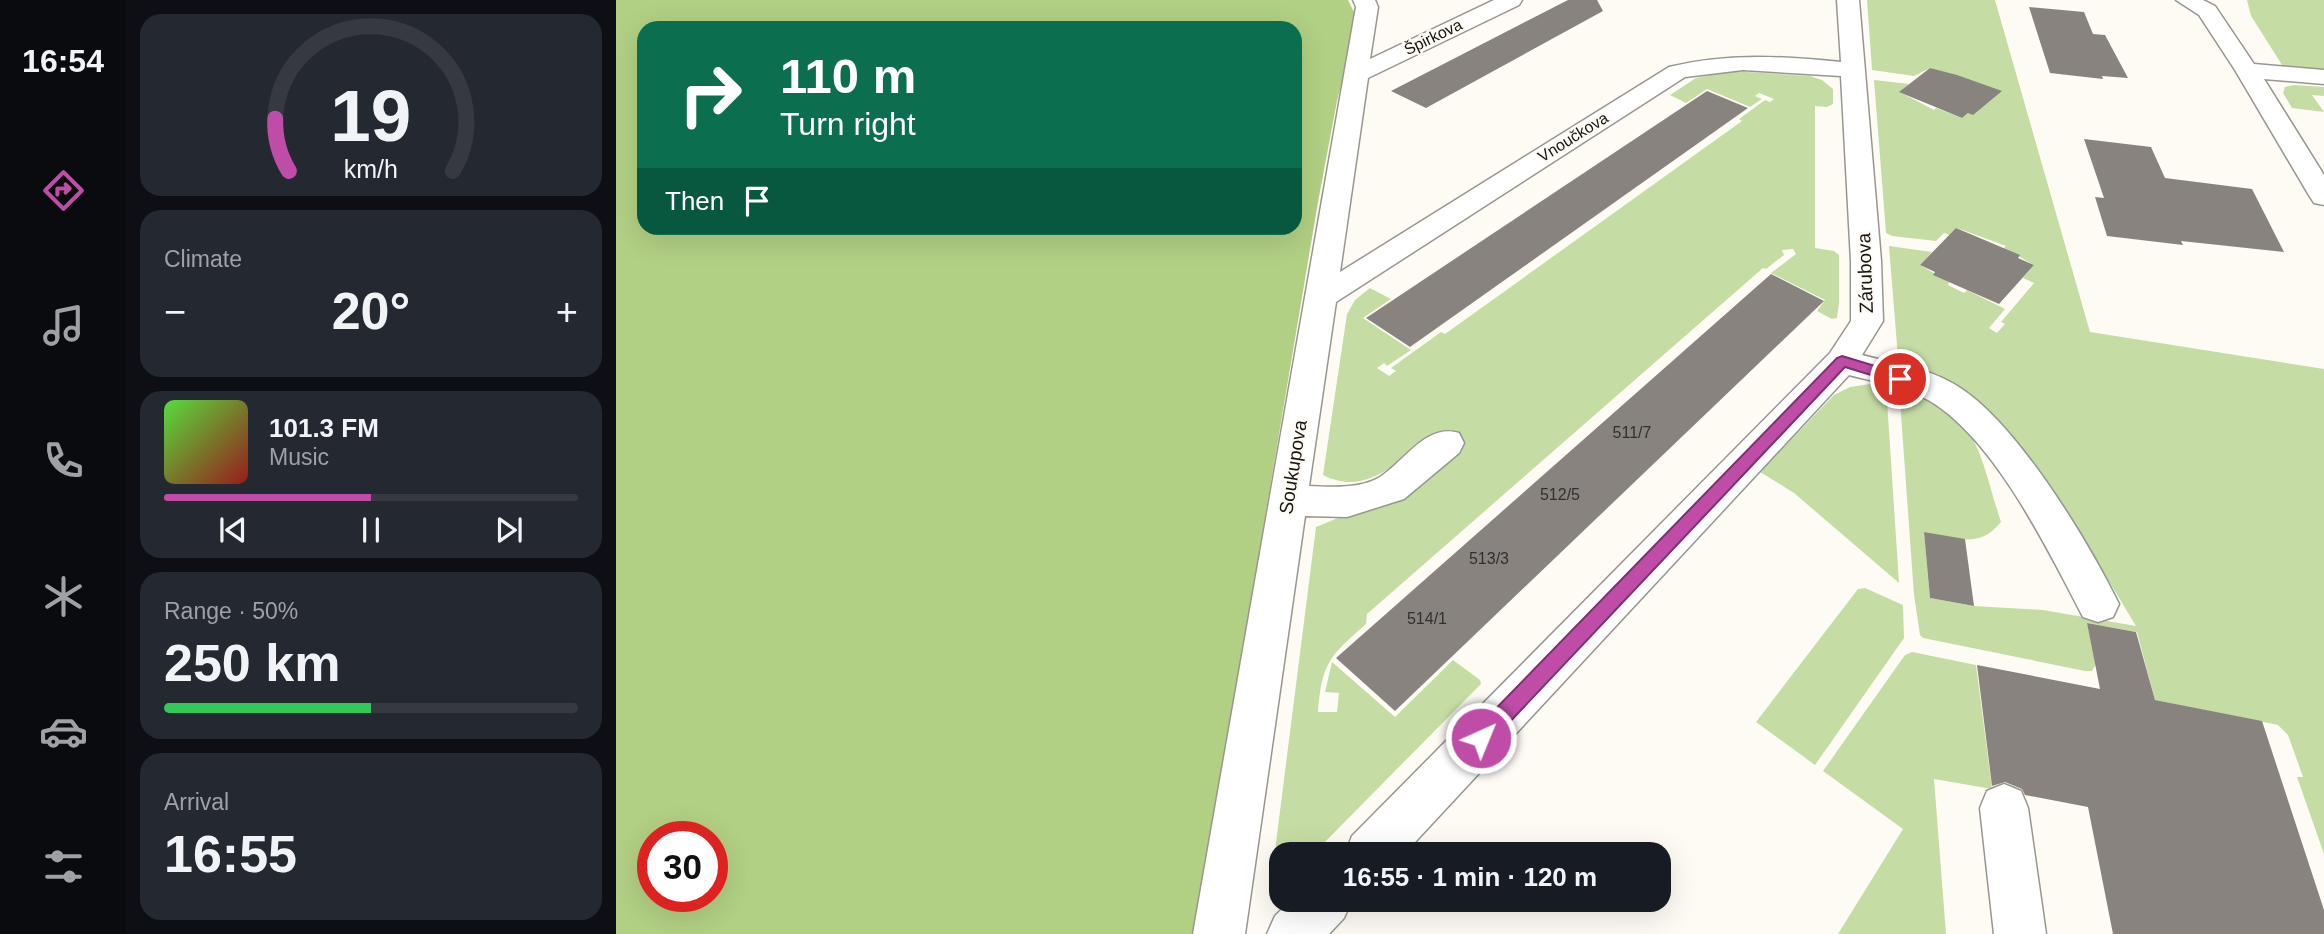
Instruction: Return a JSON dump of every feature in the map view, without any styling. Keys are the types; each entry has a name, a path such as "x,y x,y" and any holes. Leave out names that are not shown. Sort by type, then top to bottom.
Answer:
{"street":[{"path":"1366,4 1390,0"},
{"name":"Špirkova","path":"1355,75 1511,0"},
{"name":"Zárubova","path":"1381,842 1842,361 1867,321 1848,0"},
{"path":"2187,0 2207,11 2247,70 2324,197"},
{"name":"Soukupova","path":"1219,934 1366,4"},
{"name":"Vnoučkova","path":"1320,298 1677,72 1702,64 1793,55 1854,70"},
{"path":"2247,70 2324,77"},
{"path":"1842,361 1941,391 1978,419 2057,531 2098,604"},
{"path":"1287,501 1347,502 1391,489 1446,443"},
{"path":"2004,808 2020,934"},
{"path":"1293,934 1314,912"}],"green space":[{"path":"616,0 1348,0 1358,20 1337,101 1195,934 616,934"},
{"path":"1867,0 1995,0 2090,332 2324,369 2324,854 2297,777 2303,777 2288,735 2278,725 2155,700 2137,632 2087,623 2096,664 2092,671 1923,638 1920,635 1914,595 1899,387 1926,397 1961,422 1980,454 2001,522 1993,531 1975,539 1924,532 1930,598 1974,606 2043,610 2136,626 2098,563 1986,415 1899,370 1889,246 1932,252 1920,265 1949,282 1948,285 1964,293 1967,290 2005,309 1989,328 1997,333 2005,324 2001,322 2034,283 2023,278 2034,265 2004,248 2006,246 1957,228 1949,235 1944,233 1936,241 1886,233 1874,80 1909,84 1900,92 1934,110 1936,108 1962,118 1968,113 1955,77 1930,68 1914,76 1872,70"},
{"path":"2247,0 2324,0 2324,72 2284,68 2251,16"},
{"path":"1731,71 1810,76 1822,80 1833,89 1833,104 1827,107 1815,106 1815,248 1834,251 1839,255 1837,318 1832,319 1817,311 1825,300 1771,273 1796,254 1793,249 1782,250 1784,255 1766,269 1763,268 1367,614 1366,624 1336,653 1325,671 1318,712 1337,712 1339,693 1325,692 1332,662 1395,717 1453,660 1480,680 1481,684 1325,842 1276,842 1316,527 1355,511 1457,449 1434,433 1396,464 1369,479 1339,481 1323,475 1347,314 1355,300 1370,288 1391,299 1363,318 1411,350 1387,366 1384,363 1377,368 1389,376 1396,371 1391,368 1441,332 1445,334 1742,121 1739,119 1765,100 1770,102 1774,99 1759,93 1755,96 1762,99 1750,107 1707,89 1686,103 1670,95 1696,78"},
{"path":"2285,87 2324,87 2324,96 2312,95 2324,112 2292,108 2283,93"},
{"path":"1886,385 1899,583 1794,493 1760,472 1834,395 1850,387"},
{"path":"1865,588 1903,605 1904,638 1815,765 1756,722 1858,589"},
{"path":"1912,652 1976,665 1992,789 1934,779 1946,934 1838,934 1903,829 1823,771 1905,655"}],"building":[{"path":"1568,0 1597,0 1603,11 1426,108 1391,91"},
{"path":"2029,7 2084,12 2093,34 2105,35 2128,78 2102,76 2103,79 2050,73"},
{"path":"1930,68 2002,91 1973,115 1968,113 1962,118 1899,92"},
{"path":"1707,91 1748,108 1410,347 1366,318"},
{"path":"2084,139 2151,147 2165,178 2252,189 2284,252 2181,241 2183,245 2107,236 2095,197 2104,198"},
{"path":"1956,228 2020,255 2018,258 2034,265 1999,304 1933,275 1935,272 1920,265"},
{"path":"1771,274 1824,301 1395,711 1336,658"},
{"path":"1924,532 1965,539 1974,606 1930,598"},
{"path":"2087,623 2136,632 2155,700 2262,721 2324,910 2324,934 2113,934 2088,807 2025,795 2022,789 2005,782 1992,786 1977,665 2100,689"}],"route":[{"path":"1481,738 1842,361 1900,379"}]}
